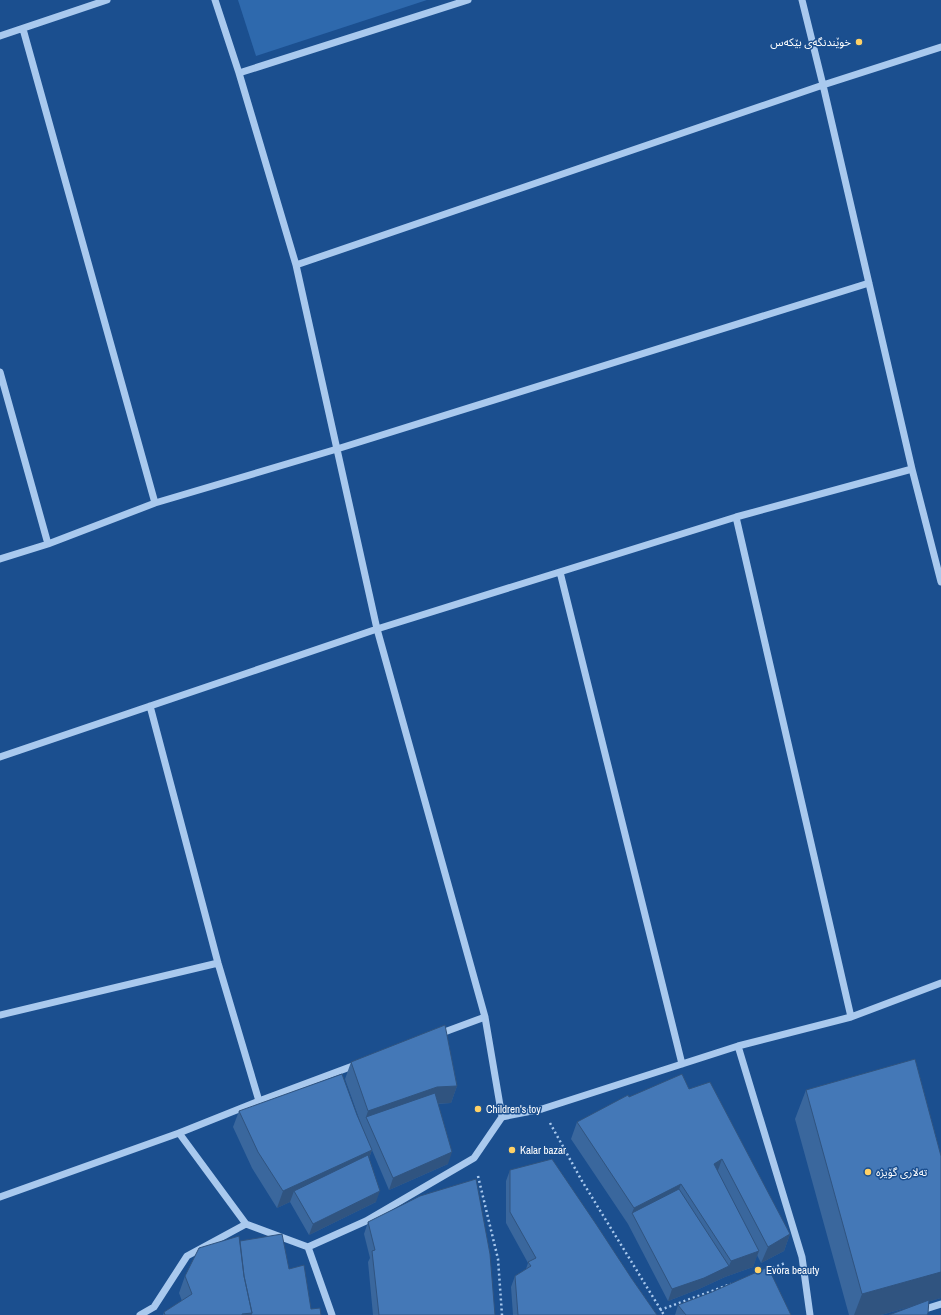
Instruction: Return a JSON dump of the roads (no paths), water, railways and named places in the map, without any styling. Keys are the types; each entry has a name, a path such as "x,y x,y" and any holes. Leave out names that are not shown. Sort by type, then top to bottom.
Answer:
{"street":[{"path":"0,36 107,0"},
{"path":"179,1133 246,1224 308,1247 366,1220 474,1158 502,1117 485,1017 377,629 296,265 239,73 215,0"},
{"path":"239,73 468,0"},
{"path":"802,0 912,469 939,566 941,582"},
{"path":"23,29 155,503"},
{"path":"296,265 823,85 941,47"},
{"path":"0,559 48,544 155,503 337,449 869,283"},
{"path":"0,372 48,544"},
{"path":"0,757 377,629 736,517 912,469"},
{"path":"736,517 851,1017"},
{"path":"560,572 682,1064"},
{"path":"150,706 218,962 259,1101"},
{"path":"0,1015 218,962"},
{"path":"502,1117 542,1109 738,1046 851,1017 941,982"},
{"path":"434,1036 485,1017"},
{"path":"738,1046 802,1257 810,1315"},
{"path":"0,1197 179,1133 368,1060"},
{"path":"140,1315 154,1307 187,1256 246,1224"},
{"path":"308,1247 332,1315"},
{"path":"906,1315 941,1304"}],"place":[{"name":"خوێندنگەی بێکەس","path":"859,42"},
{"name":"Children's toy","path":"478,1109"},
{"name":"Kalar bazar","path":"512,1150"},
{"name":"تەلاری گۆیژە","path":"868,1172"},
{"name":"Evora beauty","path":"758,1270"}]}
